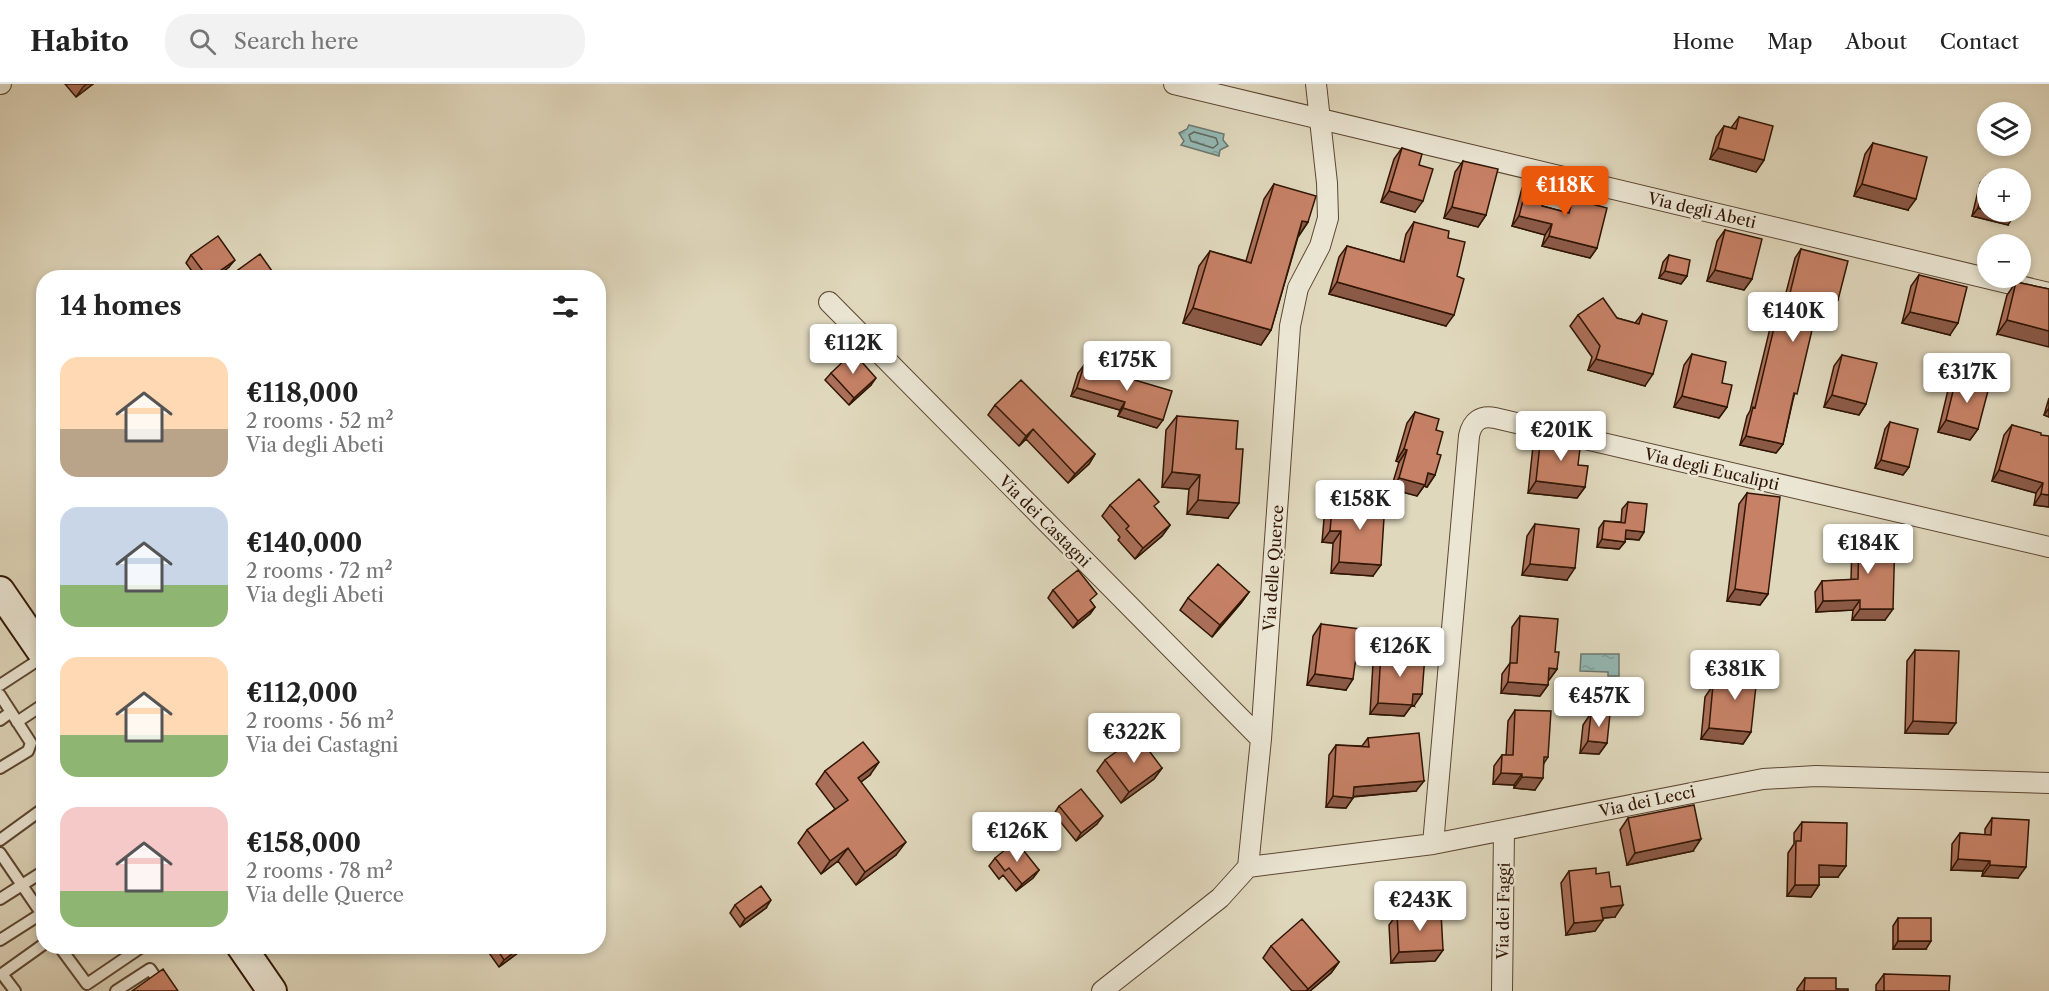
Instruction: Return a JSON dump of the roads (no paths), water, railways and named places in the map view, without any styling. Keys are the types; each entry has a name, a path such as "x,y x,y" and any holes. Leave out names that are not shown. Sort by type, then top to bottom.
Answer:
{"street":[{"name":"Via degli Abeti","path":"1174,84 2049,293"},
{"name":"Via delle Querce","path":"1248,867 1261,739 1290,326 1298,288 1320,246 1328,218 1327,183 1316,84"},
{"name":"Via dei Castagni","path":"829,302 1261,739"},
{"name":"Via degli Eucalipti","path":"1433,844 1469,436 1476,421 1486,417 1495,418 2049,547"},
{"path":"0,591 36,644"},
{"name":"Via dei Lecci","path":"1248,867 1433,844 1727,785 1777,778 1816,776 2049,783"},
{"name":"Via dei Faggi","path":"1502,991 1504,831"},
{"path":"1102,991 1220,898 1248,867"},
{"path":"247,954 272,991"}],"lane":[{"path":"0,685 36,661"},
{"path":"0,695 31,743 30,748 0,768"},
{"path":"17,722 36,709"},
{"path":"0,720 11,712"},
{"path":"0,840 36,814"},
{"path":"0,853 36,905"},
{"path":"0,899 36,876"},
{"path":"0,940 36,917"},
{"path":"15,991 2,974 36,950"},
{"path":"65,954 87,984 131,954"},
{"path":"116,991 150,969 165,991"}],"water":[{"path":"1189,125 1224,134 1223,140 1228,146 1220,150 1219,156 1181,145 1184,141 1179,133 1187,129"},
{"path":"1581,654 1619,654 1619,676 1608,676 1608,672 1580,671"}]}
